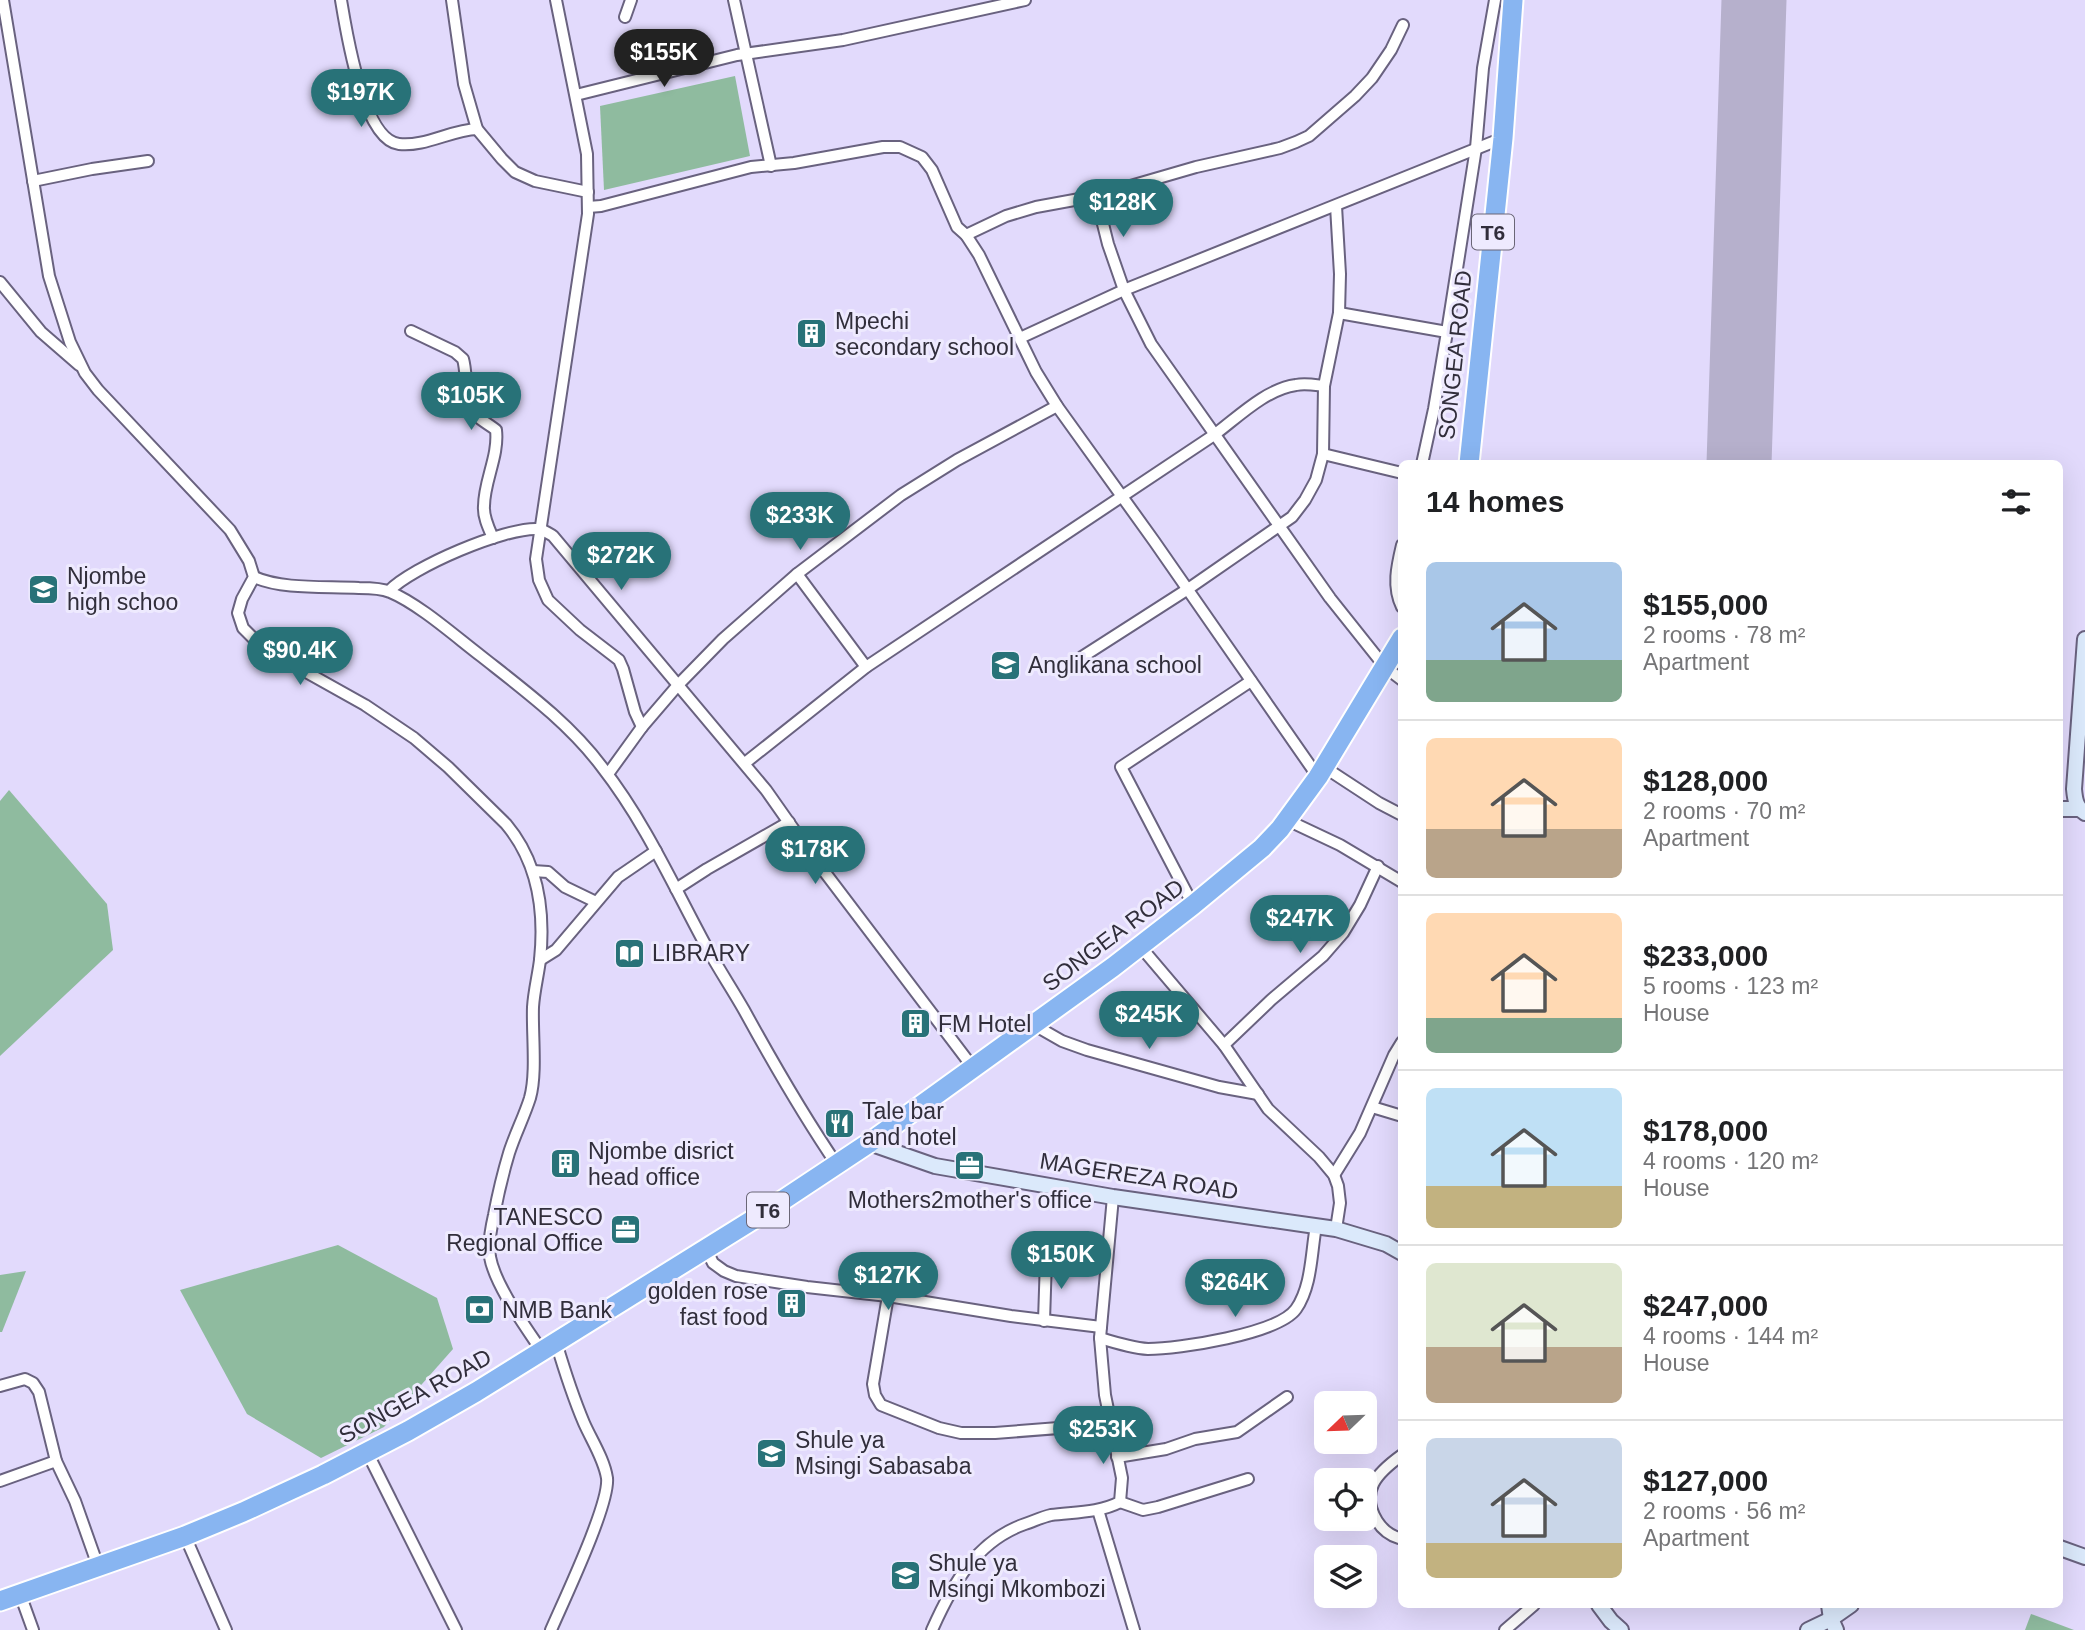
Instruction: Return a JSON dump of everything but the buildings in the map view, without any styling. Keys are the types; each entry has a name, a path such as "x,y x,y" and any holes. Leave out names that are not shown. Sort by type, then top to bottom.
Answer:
{"highway":[{"name":"SONGEA ROAD","path":"1469,460 1503,138 1513,0"},
{"name":"SONGEA ROAD","path":"0,1601 185,1536 323,1475 470,1396 837,1165 974,1069 1140,946 1262,848 1287,820 1321,772 1398,645"}],"street":[{"path":"3,0 55,299 69,342 81,366 98,390 230,530 249,561 254,577 239,607 243,628 267,649 365,705 427,748 506,824 518,838 533,871 542,920 540,960 533,1000 533,1082 503,1176 492,1228 490,1254 499,1282 548,1346 570,1387 607,1481 594,1528 551,1630"},
{"path":"341,0 351,59 375,123 385,138 396,144 408,144 477,129"},
{"path":"452,0 464,84 477,129 515,172 535,181 587,192"},
{"path":"556,0 587,154 587,208 536,559 545,596 580,630 619,660 642,727"},
{"path":"625,17 631,0"},
{"path":"734,0 771,166"},
{"path":"576,95 745,54 843,40 1025,0"},
{"path":"1423,460 1447,332 1476,148 1483,68 1496,0"},
{"path":"966,235 1006,216 1036,207 1096,196 1196,167 1280,148 1309,136 1372,78 1391,50 1403,25"},
{"path":"1020,338 1124,290 1503,138"},
{"path":"587,208 751,167 794,163 883,147 900,148 922,157 932,170 951,218 979,256 1036,372 1057,406 1251,681 1321,772 1398,814"},
{"path":"33,181 148,161"},
{"path":"1096,196 1108,244 1124,290 1150,344 1330,598 1385,667 1398,677"},
{"path":"1082,657 1188,589 1292,517 1305,500 1316,480 1323,454 1324,386 1339,313 1336,206"},
{"path":"0,282 41,332 81,366"},
{"path":"1339,313 1447,332"},
{"path":"411,331 455,352 463,359 472,409 480,419 496,429 484,506 485,518 493,538"},
{"path":"745,764 866,667 1261,401 1280,389 1298,384 1324,386"},
{"path":"608,774 642,727 678,685 723,639 797,574 901,495 957,460 1057,406"},
{"path":"1323,454 1398,472"},
{"path":"389,591 416,570 493,538 541,529 552,536 745,764 974,1069"},
{"path":"1398,565 1398,597"},
{"path":"797,574 866,667"},
{"path":"254,577 290,585 389,591 429,617 541,704 573,734 608,774 630,807 782,1079 837,1165"},
{"path":"2083,811 2075,801 2074,789 2085,639"},
{"path":"1193,905 1121,767 1251,681"},
{"path":"2063,809 2083,811"},
{"path":"1287,820 1331,840 1398,879"},
{"path":"676,889 789,822"},
{"path":"540,960 556,950 618,877 656,851"},
{"path":"1224,1045 1323,956 1343,933 1360,905 1378,866"},
{"path":"533,871 548,872 576,894 596,902"},
{"path":"1140,946 1224,1045 1268,1109 1319,1157 1334,1175 1340,1203 1336,1229"},
{"path":"1034,1025 1062,1041 1087,1050 1219,1087 1258,1094"},
{"path":"1334,1175 1360,1133 1398,1048"},
{"path":"1372,1107 1398,1115"},
{"name":"MAGEREZA ROAD","path":"869,1143 934,1166 1113,1197 1336,1229 1386,1244 1398,1251"},
{"path":"1113,1197 1101,1332 1105,1395 1122,1478 1120,1502"},
{"path":"706,1249 713,1263 736,1276 888,1296 1044,1321 1101,1332 1145,1349 1169,1348 1250,1332 1277,1323 1294,1312 1304,1295 1316,1226"},
{"path":"1044,1321 1046,1259"},
{"path":"888,1296 873,1384 881,1405 939,1429 961,1433 1110,1424"},
{"path":"0,1386 25,1379 33,1383 39,1392 56,1461 75,1501 98,1566"},
{"path":"1118,1457 1166,1449 1195,1438 1237,1432 1287,1397"},
{"path":"367,1452 456,1630"},
{"path":"1398,1458 1371,1486 1368,1499 1381,1527 1398,1538"},
{"path":"0,1480 56,1461"},
{"path":"1120,1502 1143,1510 1248,1479"},
{"path":"932,1630 960,1574 972,1559 997,1537 1015,1527 1048,1516 1110,1508 1120,1502"},
{"path":"1098,1510 1134,1630"},
{"path":"185,1536 226,1630"},
{"path":"2063,1549 2085,1557"},
{"path":"20,1594 33,1630"},
{"path":"1505,1630 1530,1608"},
{"path":"1601,1608 1621,1630"},
{"path":"1808,1630 1847,1608"},
{"path":"1517,1619 1525,1630"}],"green space":[{"path":"735,76 750,156 604,190 600,106"},
{"path":"9,790 107,904 113,950 0,1056 0,801"},
{"path":"338,1245 437,1298 453,1349 384,1427 321,1458 247,1414 180,1290"},
{"path":"26,1271 2,1332 0,1332 0,1275"},
{"path":"2031,1614 2074,1630 2025,1630"}],"runway":[{"path":"1739,460 1754,0"}],"place":[{"name":"Mpechi secondary school","path":"812,334"},
{"name":"Njombe high schoo","path":"44,589"},
{"name":"Anglikana school","path":"1005,665"},
{"name":"LIBRARY","path":"629,953"},
{"name":"FM Hotel","path":"915,1024"},
{"name":"Tale bar and hotel","path":"839,1124"},
{"name":"Njombe disrict head office","path":"565,1164"},
{"name":"Mothers2mother's office","path":"970,1166"},
{"name":"TANESCO Regional Office","path":"626,1230"},
{"name":"golden rose fast food","path":"791,1304"},
{"name":"NMB Bank","path":"479,1310"},
{"name":"Shule ya Msingi Sabasaba","path":"772,1453"},
{"name":"Shule ya Msingi Mkombozi","path":"905,1576"}]}
